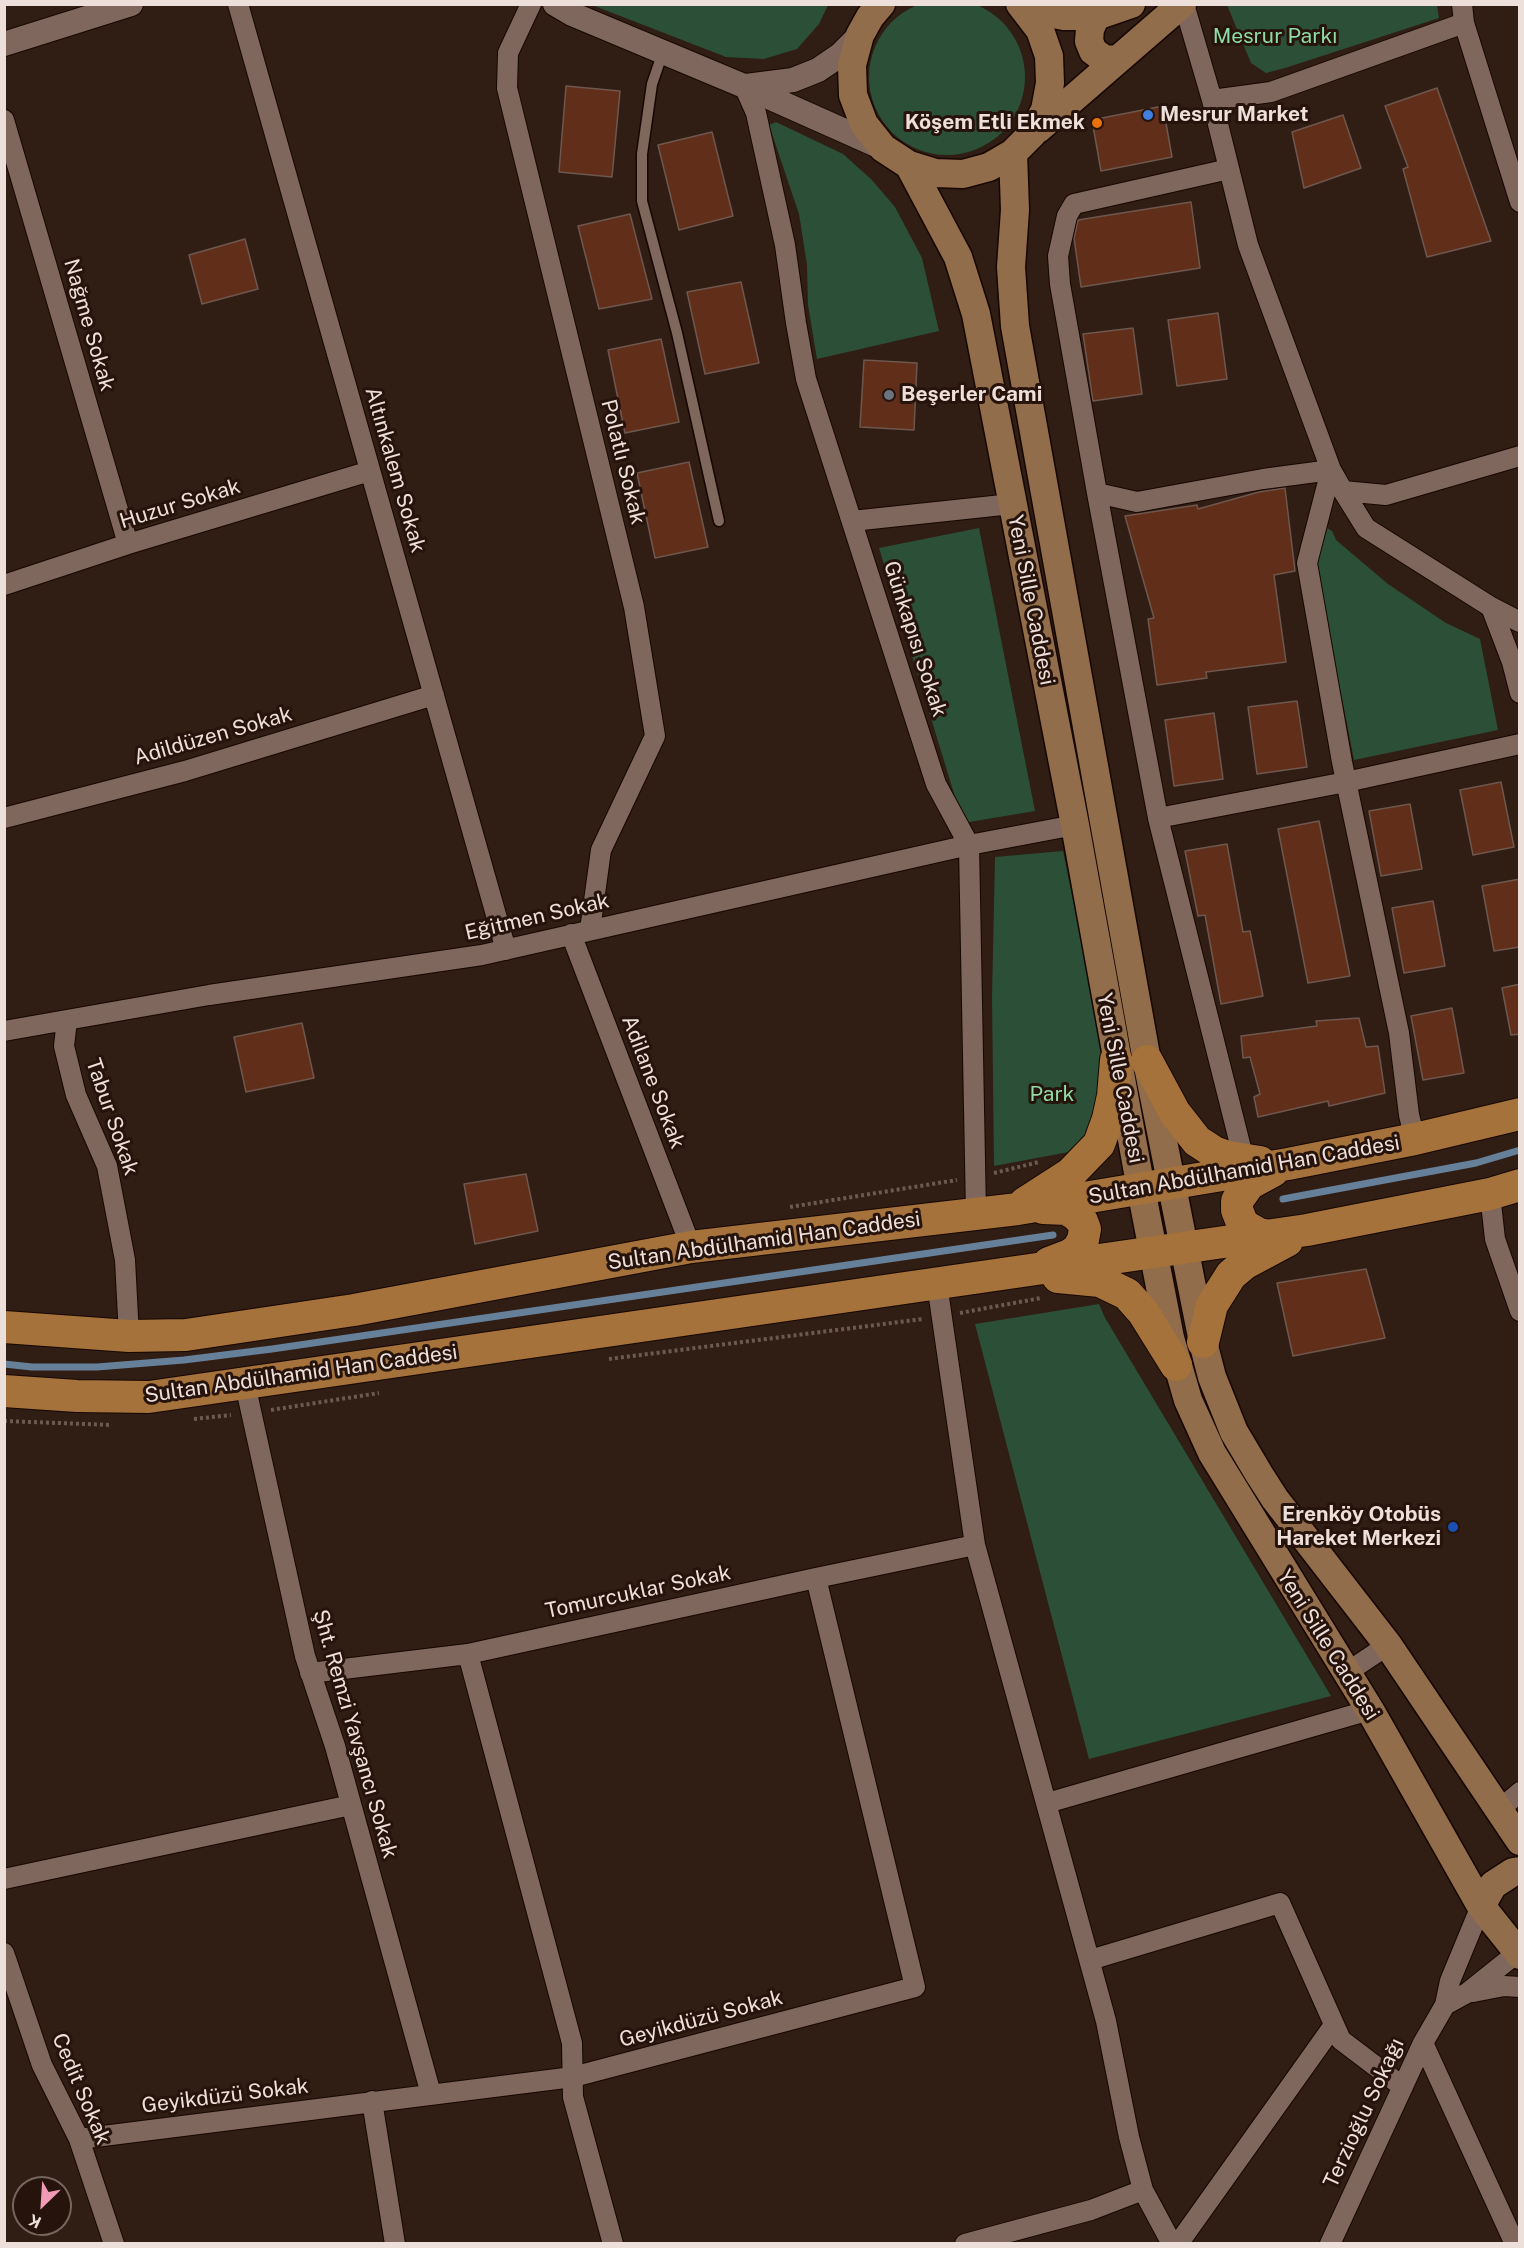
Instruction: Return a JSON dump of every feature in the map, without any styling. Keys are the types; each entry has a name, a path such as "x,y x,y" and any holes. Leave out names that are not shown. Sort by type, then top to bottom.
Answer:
{"main road":[{"path":"881,4 870,17 860,35 852,65 853,95 864,124 883,148 909,165 935,174 963,174 989,167 1022,144 1183,4"},
{"path":"1022,6 1064,16 1096,16 1131,4"},
{"path":"1022,6 1040,30 1049,56 1050,83 1045,110 1022,144"},
{"path":"1096,16 1090,29 1089,41 1094,51 1104,59 1117,60"},
{"name":"Yeni Sille Caddesi","path":"1022,144 1011,267 1015,326 1147,1061 1212,1377 1245,1454 1275,1499 1510,1800 1520,1840"},
{"name":"Yeni Sille Caddesi","path":"909,165 958,257 976,314 1176,1365 1188,1400 1212,1454 1370,1710 1481,1906 1519,1953"},
{"path":"1018,1209 1070,1174 1099,1144 1113,1096 1116,1059"},
{"path":"1147,1061 1175,1113 1193,1136 1214,1152 1244,1160 1288,1164"},
{"name":"Sultan Abdülhamid Han Caddesi","path":"4,1327 129,1336 186,1335 354,1310 691,1247 1018,1209 1141,1189 1415,1139 1520,1114"},
{"path":"1270,1236 1259,1234 1243,1225 1237,1210 1237,1201 1249,1184 1288,1164"},
{"name":"Sultan Abdülhamid Han Caddesi","path":"4,1391 77,1396 149,1397 245,1384 1270,1236 1490,1194 1520,1185"},
{"path":"1018,1209 1048,1207 1066,1209 1082,1221 1085,1229 1078,1249 1070,1255 1022,1271"},
{"path":"1203,1342 1212,1305 1231,1275 1244,1264 1306,1230"},
{"path":"1022,1271 1100,1281 1127,1293 1143,1312 1176,1365"},
{"path":"1481,1906 1493,1885 1513,1872 1520,1871"}],"street":[{"path":"4,44 131,4"},
{"name":"Altınkalem Sokak","path":"238,4 506,950"},
{"name":"Polatlı Sokak","path":"531,4 508,53 507,88 634,607 655,736 601,850 581,932"},
{"path":"555,4 572,14 744,86 883,148"},
{"path":"1183,4 1212,100 1248,245 1331,470 1366,528 1491,607 1520,622"},
{"path":"1212,100 1271,92 1463,14 1520,202"},
{"path":"744,86 793,80 818,70 840,55 860,35"},
{"name":"Günkapısı Sokak","path":"744,86 756,114 785,245 806,379 936,784 969,845 976,1213"},
{"name":"Nağme Sokak","path":"4,120 128,544"},
{"path":"1229,169 1074,204 1067,216 1058,256 1060,284 1097,493 1158,818 1244,1160"},
{"path":"1343,491 1386,495 1520,456"},
{"path":"1097,493 1137,502 1263,479 1331,470"},
{"path":"1331,470 1307,563 1346,782 1399,1033 1409,1115 1415,1139"},
{"name":"Huzur Sokak","path":"4,585 128,544 370,471"},
{"path":"852,521 1012,504"},
{"path":"1491,607 1512,662 1520,693"},
{"name":"Adildüzen Sokak","path":"4,818 185,771 434,695"},
{"path":"1158,818 1346,782 1520,744"},
{"name":"Eğitmen Sokak","path":"4,1031 209,994 482,955 969,845 1074,825"},
{"name":"Adilane Sokak","path":"581,932 691,1247"},
{"name":"Tabur Sokak","path":"67,1020 64,1046 76,1095 107,1166 125,1260 129,1336"},
{"path":"1490,1194 1495,1239 1520,1311"},
{"path":"937,1284 975,1545 1106,2021 1129,2138 1143,2190 1172,2244"},
{"name":"Şht. Remzi Yavşancı Sokak","path":"245,1384 305,1656 351,1805 431,2094"},
{"name":"Tomurcuklar Sokak","path":"310,1673 468,1654 975,1545"},
{"name":"Geyikdüzü Sokak","path":"79,2139 573,2077 915,1987 816,1578"},
{"path":"1346,1673 1388,1645"},
{"path":"468,1654 572,2043 573,2097 613,2244"},
{"path":"1047,1803 1370,1710"},
{"path":"4,1879 351,1805"},
{"path":"1090,1960 1280,1903 1341,2040 1402,2087"},
{"path":"1445,2005 1450,1981 1481,1906"},
{"name":"Cedit Sokak","path":"4,1953 42,2065 79,2139 114,2244"},
{"path":"1445,2005 1467,1993 1519,1953"},
{"path":"1467,1993 1504,1986 1520,1987"},
{"name":"Terzioğlu Sokağı","path":"1330,2244 1423,2043 1445,2005"},
{"path":"1178,2244 1334,2025"},
{"path":"1423,2043 1515,2244"},
{"path":"372,2101 395,2244"},
{"path":"965,2244 1091,2210 1143,2190"}],"lane":[{"path":"663,52 652,84 642,154 642,201 676,333 719,521"}],"green space":[{"path":"947,-1 962,0 977,5 1002,22 1019,47 1024,62 1024,92 1019,107 1002,132 977,149 962,154 947,155 932,154 917,149 892,132 875,107 870,92 869,77 870,62 875,47 892,22 917,5 932,0"},
{"path":"828,4 819,24 797,49 764,59 726,57 592,5"},
{"name":"Mesrur Parkı","path":"1227,5 1437,5 1439,18 1266,73 1251,63"},
{"path":"776,122 843,154 871,179 895,207 922,258 939,331 817,359 808,305 807,265 799,214 769,125"},
{"path":"1324,526 1332,531 1336,540 1388,584 1446,623 1480,639 1498,730 1354,760 1311,540"},
{"path":"979,528 1035,811 963,823 879,548"},
{"name":"Park","path":"1063,851 1119,1127 1106,1145 994,1166 992,997 995,857"},
{"path":"1099,1304 1104,1316 1331,1696 1089,1759 975,1324"}],"building":[{"path":"566,86 620,91 612,177 559,172"},
{"path":"1437,88 1491,241 1427,257 1403,169 1408,167 1385,106"},
{"path":"1163,106 1172,157 1101,171 1092,120"},
{"path":"1343,115 1361,168 1304,188 1292,132"},
{"path":"712,132 733,216 679,230 658,145"},
{"path":"1191,202 1200,268 1081,287 1074,238 1078,220"},
{"path":"630,214 652,299 599,309 578,226"},
{"path":"245,239 258,289 202,304 189,255"},
{"path":"741,282 759,363 705,374 687,292"},
{"path":"1218,313 1227,379 1177,386 1168,320"},
{"path":"1133,328 1142,394 1093,401 1083,334"},
{"path":"661,339 679,422 625,433 608,350"},
{"name":"Beşerler Cami","path":"864,360 917,363 914,430 860,427"},
{"path":"689,462 708,547 655,558 637,473"},
{"path":"1285,488 1295,571 1274,575 1286,662 1206,672 1207,678 1157,685 1148,619 1154,618 1125,516 1197,505 1198,509 1259,492"},
{"path":"1297,701 1307,767 1257,774 1248,707"},
{"path":"1214,713 1223,779 1174,786 1165,720"},
{"path":"1501,782 1514,847 1473,855 1460,790"},
{"path":"1410,804 1422,869 1381,876 1369,811"},
{"path":"1319,821 1350,976 1308,983 1278,829"},
{"path":"1227,844 1243,932 1250,931 1263,996 1221,1004 1205,915 1198,916 1185,851"},
{"path":"1520,879 1520,947 1494,951 1482,886"},
{"path":"1433,901 1445,966 1404,973 1392,908"},
{"path":"1520,984 1520,1034 1511,1035 1502,988"},
{"path":"1452,1008 1464,1073 1423,1080 1411,1016"},
{"path":"1359,1018 1366,1047 1378,1046 1385,1093 1329,1106 1328,1101 1258,1117 1254,1097 1260,1094 1250,1057 1243,1058 1241,1036 1317,1026 1316,1021"},
{"path":"302,1023 314,1078 246,1092 234,1037"},
{"path":"526,1174 538,1231 475,1244 464,1184"},
{"path":"1366,1269 1385,1338 1293,1356 1277,1283"}],"waterway":[{"path":"1283,1199 1476,1163 1520,1150"},
{"path":"4,1364 32,1367 97,1367 184,1360 1053,1235"}],"place":[{"name":"Mesrur Market","path":"1148,115"},
{"name":"Köşem Etli Ekmek","path":"1097,123"},
{"name":"Beşerler Cami","path":"889,395"},
{"name":"Erenköy Otobüs Hareket Merkezi","path":"1453,1527"}]}
